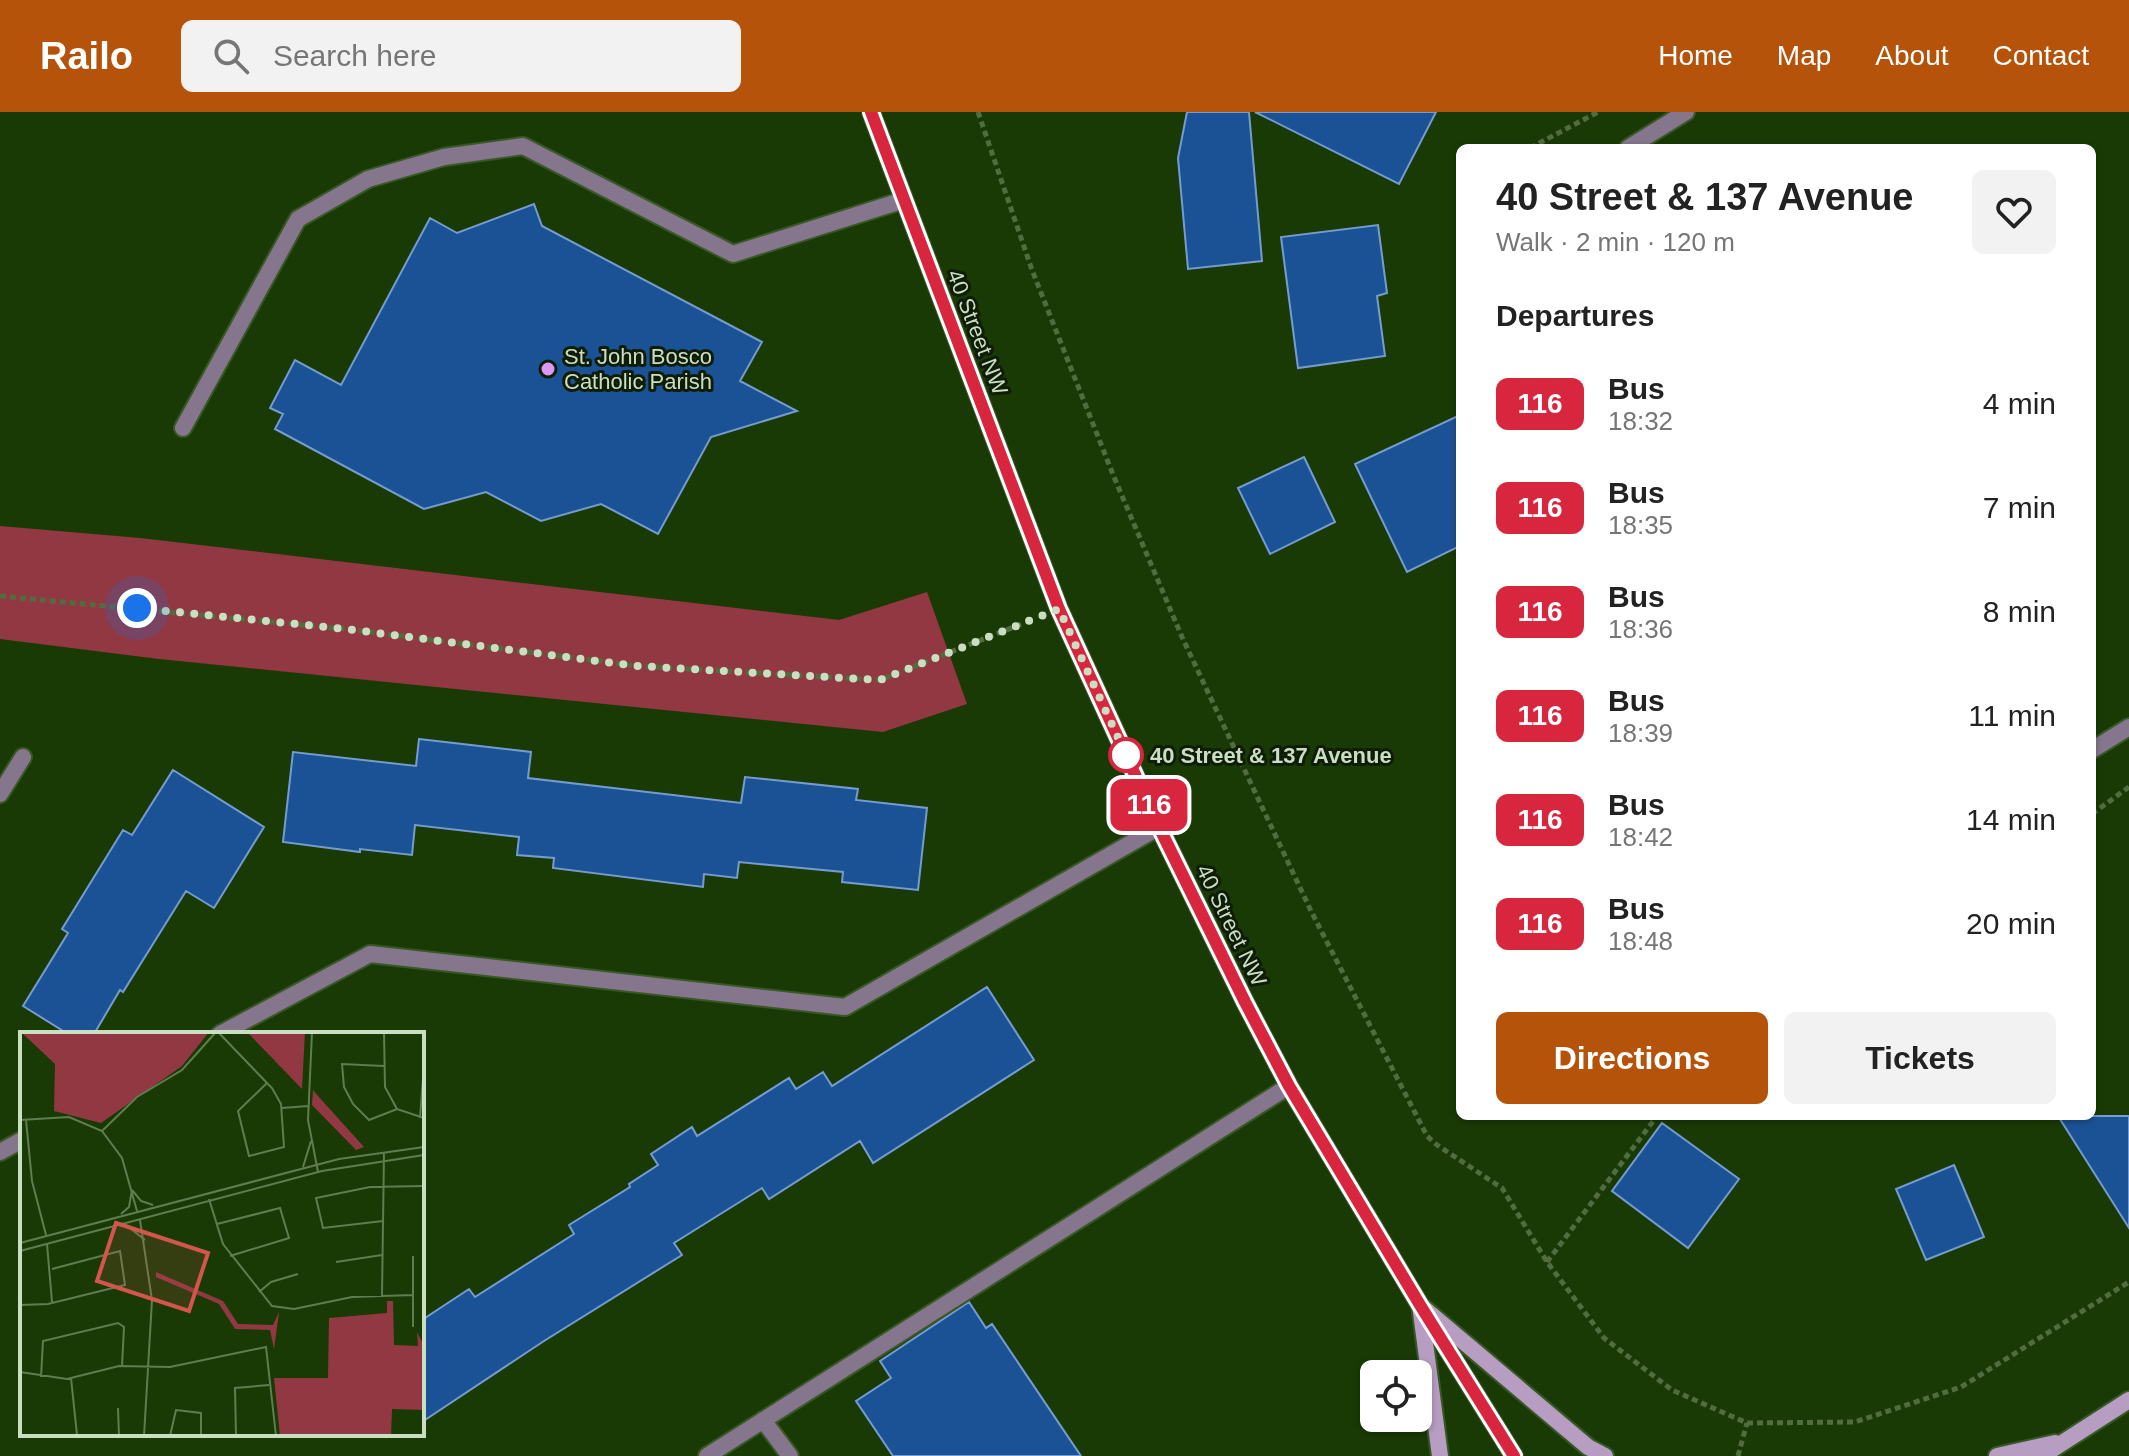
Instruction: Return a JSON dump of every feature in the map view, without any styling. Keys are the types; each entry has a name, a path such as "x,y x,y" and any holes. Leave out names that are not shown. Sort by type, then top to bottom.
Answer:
{"main road":[{"path":"1420,1305 1440,1456"},
{"path":"1420,1305 1588,1447 1605,1456"},
{"path":"2042,1456 2129,1400"},
{"path":"1997,1456 2065,1441"}],"street":[{"name":"40 Street NW","path":"871,112 1059,609 1159,827 1289,1086 1514,1456"},
{"path":"1634,144 1686,112"},
{"path":"183,428 298,219 368,179 444,157 523,146 733,254 904,200"},
{"path":"2096,748 2129,727"},
{"path":"0,794 23,757"},
{"path":"224,1032 370,954 845,1007 1159,827"},
{"path":"707,1456 1289,1086"},
{"path":"0,1152 20,1141"},
{"path":"763,1420 790,1456"}],"path":[{"path":"978,112 1032,270 1114,477 1182,637 1311,911 1427,1136 1502,1188 1547,1262 1604,1338 1672,1390 1747,1423 1855,1422 1961,1387 2129,1282"},
{"path":"1538,144 1598,112"},
{"path":"0,596 346,629 637,666 880,680 1059,609"},
{"path":"2096,811 2129,787"},
{"path":"1547,1262 1654,1120"},
{"path":"1738,1456 1747,1423"}],"shaded area":[{"path":"0,526 140,538 839,620 927,592 967,704 883,732 159,659 0,639"}],"building":[{"path":"1187,112 1249,112 1262,261 1188,269 1178,158"},
{"path":"1255,112 1436,112 1399,184"},
{"name":"St. John Bosco Catholic Parish","path":"534,204 542,226 762,342 740,381 797,411 711,437 658,534 601,504 541,521 486,492 424,509 275,429 283,414 270,408 295,360 341,385 430,218 457,233"},
{"path":"1378,225 1387,293 1377,296 1385,356 1298,368 1281,237"},
{"path":"1456,417 1456,548 1407,572 1355,464"},
{"path":"1304,457 1335,522 1270,554 1238,488"},
{"path":"419,739 531,752 528,778 741,803 745,777 858,789 856,800 927,808 918,890 842,882 843,872 739,862 737,878 704,874 703,887 553,868 554,858 517,855 519,837 415,825 412,855 283,842 293,752 416,766"},
{"path":"173,770 264,827 214,908 186,891 95,1032 65,1032 23,1006 68,933 62,929 123,830 132,835"},
{"path":"987,987 1034,1060 873,1163 860,1141 769,1199 762,1188 674,1243 682,1255 424,1421 424,1319 469,1289 475,1297 574,1234 569,1225 630,1187 629,1184 658,1165 651,1154 692,1127 697,1136 789,1078 796,1089 823,1072 832,1086"},
{"path":"2129,1116 2129,1228 2061,1120"},
{"path":"1662,1123 1739,1179 1688,1248 1612,1191"},
{"path":"1954,1165 1984,1237 1926,1260 1896,1189"},
{"path":"969,1302 986,1328 992,1324 1081,1456 893,1456 856,1401 891,1378 880,1361"}],"bus line":[{"name":"116","path":"871,112 1059,609 1159,827 1289,1086 1514,1456"}],"place":[{"name":"St. John Bosco Catholic Parish","path":"548,369"},
{"name":"40 Street & 137 Avenue","path":"1126,755"}],"route":[{"path":"137,608 346,629 637,666 880,680 1059,609 1126,755"}]}
